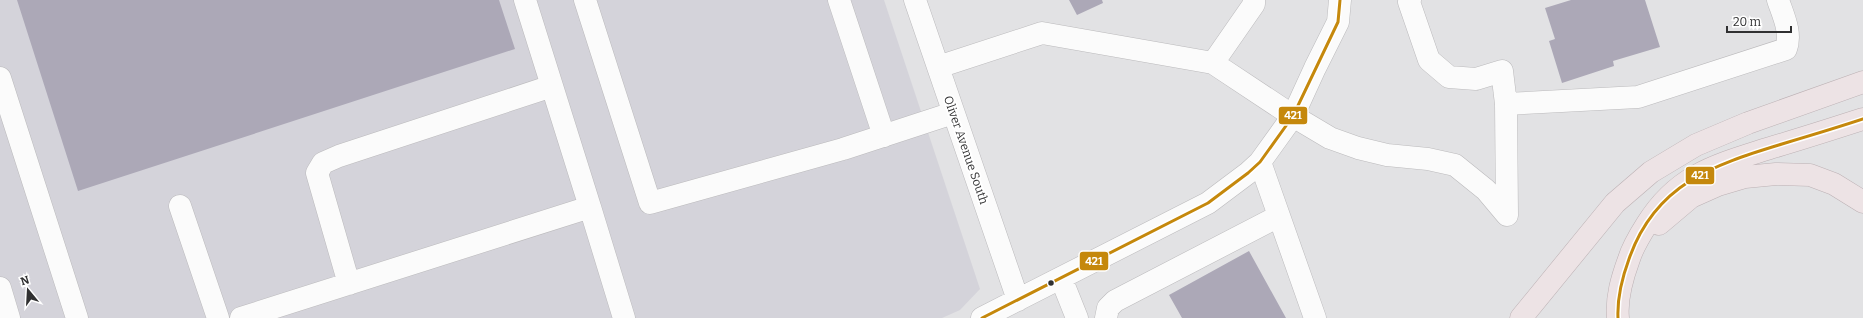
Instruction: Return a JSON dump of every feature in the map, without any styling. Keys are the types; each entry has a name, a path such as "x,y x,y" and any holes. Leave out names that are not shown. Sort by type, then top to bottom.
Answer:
{"highway":[{"path":"1521,318 1615,203 1651,172 1696,146 1748,123 1863,82"},
{"path":"1618,318 1617,304 1624,270 1633,245 1658,207 1676,189 1697,174 1721,164 1863,119"},
{"path":"1633,245 1691,197 1718,185 1746,178 1776,174 1810,175 1834,184 1863,202"}],"street":[{"path":"525,0 624,318"},
{"path":"585,0 650,203 843,149 953,113"},
{"path":"840,0 884,136"},
{"name":"Oliver Avenue South","path":"915,0 1018,300"},
{"path":"1213,64 1254,4 1254,0"},
{"path":"982,318 1208,203 1248,173 1260,162 1293,116 1338,22 1340,0"},
{"path":"938,67 1042,33 1213,64 1330,138 1358,148 1387,155 1428,159 1454,165 1486,190 1507,215 1506,104 1502,71 1476,79 1449,77 1429,60 1409,2 1410,0"},
{"path":"1506,104 1638,97 1684,84 1786,49 1789,41 1788,29 1778,0"},
{"path":"0,78 76,318"},
{"path":"349,284 317,173 323,163 339,156 552,86"},
{"path":"1260,162 1315,318"},
{"path":"180,206 218,318"},
{"path":"241,318 590,206"},
{"path":"1106,318 1108,308 1115,301 1278,216"},
{"path":"1061,278 1078,318"},
{"path":"0,288 9,318"}],"shaded area":[{"path":"0,0 884,0 980,289 960,310 942,318 0,318"}],"building":[{"path":"17,0 499,0 515,49 78,191"},
{"path":"1069,0 1102,0 1103,3 1077,15"},
{"path":"1571,0 1645,0 1660,47 1613,61 1614,66 1562,83 1549,41 1555,39 1545,8"},
{"path":"1249,251 1286,318 1182,318 1169,295"}],"transit line":[{"name":"421","path":"982,318 1208,203 1248,173 1260,162 1293,116 1338,22 1340,0"},
{"name":"421","path":"1618,318 1620,288 1629,259 1640,233 1654,212 1671,195 1689,181 1733,160 1863,119"}]}
